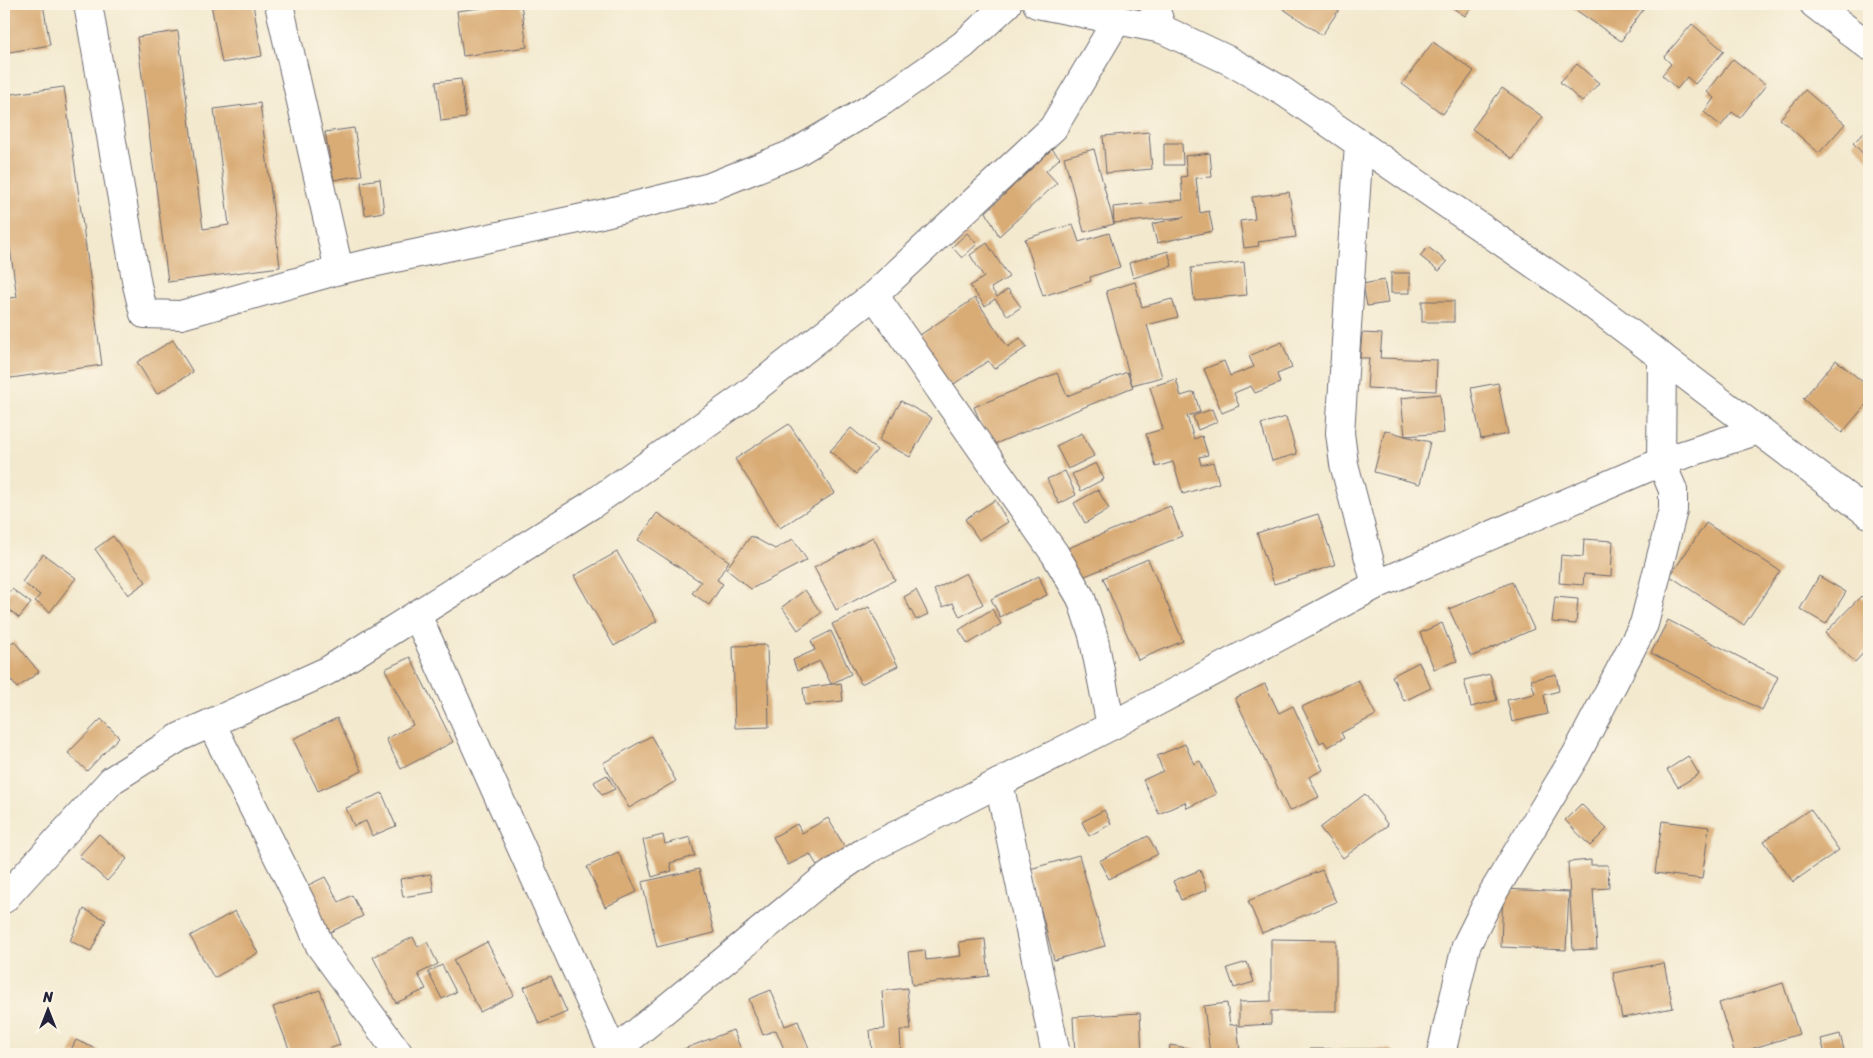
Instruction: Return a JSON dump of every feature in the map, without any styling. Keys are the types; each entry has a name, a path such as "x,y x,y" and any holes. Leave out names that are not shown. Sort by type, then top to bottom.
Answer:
{"street":[{"path":"88,4 137,285 144,314 181,315 338,270 587,217 710,188 795,153 883,101 963,45 1007,4"},
{"path":"279,4 338,270"},
{"path":"1037,4 1117,20 1158,16 1284,92 1585,299 1869,514"},
{"path":"1814,4 1869,46"},
{"path":"4,899 13,878 112,780 180,737 328,671 591,505 745,396 874,294 1053,128 1117,20"},
{"path":"1360,144 1340,433 1344,464 1376,585"},
{"path":"874,294 1055,554 1080,598 1093,635 1111,726"},
{"path":"1441,1054 1466,946 1491,896 1576,755 1644,624 1673,510 1672,490 1661,462 1662,357"},
{"path":"417,615 613,1054 821,881 867,850 1111,726 1376,585 1661,462 1759,430"},
{"path":"211,724 308,918 320,946 398,1054"},
{"path":"999,783 1056,1054"}],"building":[{"path":"4,4 43,4 50,45 4,53"},
{"path":"211,4 253,4 262,56 222,63"},
{"path":"521,4 527,47 463,56 457,11"},
{"path":"1276,4 1343,4 1322,35"},
{"path":"1447,4 1474,4 1465,16"},
{"path":"1567,4 1647,4 1621,41"},
{"path":"1692,24 1724,51 1695,84 1687,77 1677,89 1662,75 1671,64 1664,57"},
{"path":"178,31 203,229 229,225 214,109 260,103 280,267 168,282 137,37"},
{"path":"1433,42 1474,71 1443,114 1402,84"},
{"path":"1733,59 1766,85 1740,118 1732,112 1721,126 1704,112 1714,98 1707,92"},
{"path":"1577,64 1599,83 1582,102 1560,82"},
{"path":"461,79 466,118 441,121 436,82"},
{"path":"64,87 102,365 4,379 4,299 17,297 4,205 4,95"},
{"path":"1502,88 1543,117 1513,159 1472,129"},
{"path":"1805,90 1845,124 1819,153 1780,119"},
{"path":"354,128 362,175 334,180 325,132"},
{"path":"1869,128 1869,160 1853,143"},
{"path":"1149,132 1152,169 1106,173 1103,136"},
{"path":"1164,143 1182,143 1183,165 1164,165"},
{"path":"1052,149 1060,158 1046,171 1057,183 999,236 986,212"},
{"path":"1094,149 1114,224 1084,232 1064,157"},
{"path":"1210,153 1212,177 1196,178 1200,213 1209,211 1213,231 1157,243 1152,224 1184,217 1114,223 1113,207 1183,200 1181,177 1187,176 1185,156"},
{"path":"380,179 384,212 365,215 361,182"},
{"path":"1289,192 1296,237 1258,242 1259,246 1244,248 1240,221 1255,219 1252,197"},
{"path":"1073,224 1079,242 1109,233 1120,267 1090,277 1091,281 1043,296 1025,239"},
{"path":"967,233 977,244 962,258 952,247"},
{"path":"987,243 1009,277 991,288 997,297 1008,289 1021,307 1008,316 995,299 985,306 970,286 984,277 970,255"},
{"path":"1428,247 1447,262 1439,271 1420,256"},
{"path":"1168,251 1172,266 1133,278 1129,263"},
{"path":"1244,262 1247,295 1194,300 1191,268"},
{"path":"1391,273 1410,273 1410,293 1391,293"},
{"path":"1384,280 1388,303 1367,306 1363,284"},
{"path":"1135,282 1142,307 1172,299 1178,317 1147,325 1162,377 1132,385 1106,291"},
{"path":"975,298 1008,347 1020,338 1027,347 994,369 988,361 948,388 914,339"},
{"path":"1422,301 1454,301 1454,322 1422,322"},
{"path":"1362,333 1382,334 1380,358 1437,360 1436,391 1367,388 1369,358 1360,358"},
{"path":"173,340 193,372 157,394 137,362"},
{"path":"1282,342 1292,368 1277,374 1280,383 1255,393 1251,386 1234,393 1239,406 1222,413 1204,369 1224,361 1230,376 1254,367 1249,356"},
{"path":"1836,360 1869,387 1869,401 1842,433 1803,399"},
{"path":"1127,372 1133,387 990,446 974,407 1057,373 1067,396"},
{"path":"1176,379 1181,396 1194,392 1200,412 1187,416 1194,439 1202,436 1208,455 1199,457 1201,465 1213,462 1219,483 1183,494 1173,462 1156,467 1146,434 1163,429 1150,387"},
{"path":"1498,383 1508,434 1481,439 1471,388"},
{"path":"1440,394 1444,433 1405,436 1401,398"},
{"path":"901,401 932,418 910,457 879,440"},
{"path":"1212,409 1217,422 1198,430 1193,416"},
{"path":"1286,417 1297,454 1272,461 1261,424"},
{"path":"789,424 835,493 780,528 735,459"},
{"path":"851,428 877,450 856,474 830,451"},
{"path":"1385,430 1430,442 1420,484 1374,472"},
{"path":"1082,433 1094,456 1068,469 1056,446"},
{"path":"1096,463 1104,479 1081,491 1072,474"},
{"path":"1065,471 1076,495 1059,504 1047,479"},
{"path":"1098,490 1109,509 1085,523 1074,503"},
{"path":"995,500 1008,522 979,540 965,519"},
{"path":"1170,506 1182,536 1073,581 1061,551"},
{"path":"657,513 729,561 717,580 723,584 709,605 692,593 701,582 638,540"},
{"path":"1318,514 1335,565 1274,584 1257,533"},
{"path":"1706,523 1780,571 1744,625 1670,576"},
{"path":"113,536 146,582 128,595 95,549"},
{"path":"751,536 775,549 793,539 807,560 751,589 726,569"},
{"path":"873,537 895,580 836,610 814,567"},
{"path":"1584,539 1613,541 1611,576 1584,574 1583,585 1559,583 1561,555 1583,557"},
{"path":"617,552 657,621 614,646 574,576"},
{"path":"43,554 76,578 50,612 35,601 40,595 22,582"},
{"path":"1148,559 1183,641 1138,660 1103,578"},
{"path":"966,573 983,604 960,617 953,603 943,607 934,590"},
{"path":"1039,576 1047,595 1000,617 991,599"},
{"path":"1819,576 1846,592 1826,624 1800,609"},
{"path":"1512,582 1534,629 1471,657 1449,609"},
{"path":"12,589 31,603 19,618 4,605 4,599"},
{"path":"805,590 821,613 798,630 782,607"},
{"path":"916,590 928,614 916,620 904,597"},
{"path":"1861,596 1869,604 1869,647 1855,662 1825,633"},
{"path":"1555,597 1578,599 1576,624 1552,622"},
{"path":"869,607 898,666 861,684 832,624"},
{"path":"992,609 1001,624 968,644 959,630"},
{"path":"1668,620 1778,677 1762,710 1651,653"},
{"path":"1442,623 1457,661 1434,669 1420,633"},
{"path":"831,631 851,674 831,684 820,661 797,671 793,660 815,650 811,641"},
{"path":"14,641 39,672 17,688 4,671 4,649"},
{"path":"767,645 769,727 735,728 733,646"},
{"path":"410,657 453,742 401,769 386,739 413,725 385,669"},
{"path":"1419,662 1431,688 1404,701 1392,676"},
{"path":"1490,674 1497,700 1471,707 1464,680"},
{"path":"1556,674 1559,691 1544,695 1548,714 1512,722 1507,700 1535,694 1531,680"},
{"path":"1358,680 1376,715 1341,733 1344,738 1328,747 1324,741 1320,743 1302,707"},
{"path":"841,683 843,701 805,705 803,688"},
{"path":"1265,684 1279,713 1293,706 1323,770 1309,777 1319,797 1289,811 1235,698"},
{"path":"337,718 362,771 318,791 293,739"},
{"path":"101,719 119,737 87,771 68,753"},
{"path":"651,736 676,781 629,808 603,763"},
{"path":"1185,744 1194,764 1200,761 1216,794 1187,808 1185,802 1159,814 1143,780 1163,771 1157,756"},
{"path":"1688,756 1699,774 1678,787 1667,770"},
{"path":"607,775 615,789 602,795 594,782"},
{"path":"382,793 396,826 372,836 366,821 354,826 346,808"},
{"path":"1365,794 1388,825 1343,858 1320,828"},
{"path":"1581,804 1607,829 1590,846 1565,820"},
{"path":"1810,809 1839,850 1793,882 1764,841"},
{"path":"1104,810 1111,824 1089,836 1082,822"},
{"path":"828,818 847,851 818,867 810,854 788,865 773,837 797,824 802,833"},
{"path":"1662,821 1709,827 1702,879 1655,873"},
{"path":"99,834 127,859 107,881 79,856"},
{"path":"663,835 665,844 690,837 695,856 670,863 672,871 652,877 643,840"},
{"path":"1148,836 1158,854 1109,879 1099,861"},
{"path":"618,852 637,892 605,907 587,867"},
{"path":"1079,855 1105,946 1054,960 1030,869"},
{"path":"1591,860 1591,865 1608,865 1609,888 1593,889 1597,949 1573,950 1568,862"},
{"path":"699,869 714,933 657,947 642,882"},
{"path":"1200,870 1207,890 1181,900 1173,881"},
{"path":"1322,870 1336,902 1262,933 1248,901"},
{"path":"431,874 434,892 403,897 400,879"},
{"path":"325,877 339,902 352,895 363,916 324,935 300,889"},
{"path":"1503,889 1569,892 1566,950 1501,947"},
{"path":"84,909 106,920 91,951 70,941"},
{"path":"235,911 258,953 214,978 190,936"},
{"path":"413,937 418,947 427,942 438,964 418,974 426,989 396,1003 373,957"},
{"path":"985,939 989,976 912,985 908,952 925,950 926,960 961,956 959,942"},
{"path":"1271,939 1336,940 1336,1011 1271,1011 1271,1024 1239,1026 1239,1002 1271,1001"},
{"path":"487,942 514,995 480,1012 453,960"},
{"path":"1247,962 1254,982 1234,988 1227,968"},
{"path":"1664,963 1673,1008 1622,1018 1613,973"},
{"path":"442,965 456,992 442,999 428,972"},
{"path":"551,976 567,1012 539,1024 524,987"},
{"path":"1783,983 1799,1034 1735,1054 1719,1003"},
{"path":"907,988 911,1030 900,1030 901,1049 872,1052 870,1030 885,1029 882,991"},
{"path":"320,990 340,1045 314,1054 291,1054 273,1007"},
{"path":"771,990 785,1026 798,1021 810,1051 818,1049 820,1054 786,1054 776,1030 763,1035 749,999"},
{"path":"1227,1003 1230,1025 1237,1024 1240,1052 1210,1054 1204,1006"},
{"path":"1140,1013 1142,1054 1075,1054 1073,1017"},
{"path":"733,1030 743,1054 676,1054 676,1052"},
{"path":"1840,1034 1845,1054 1825,1054 1821,1039"},
{"path":"76,1040 98,1050 97,1054 69,1054"},
{"path":"1170,1045 1204,1051 1204,1054 1169,1054"},
{"path":"1309,1049 1391,1049 1391,1054 1309,1054"}]}
